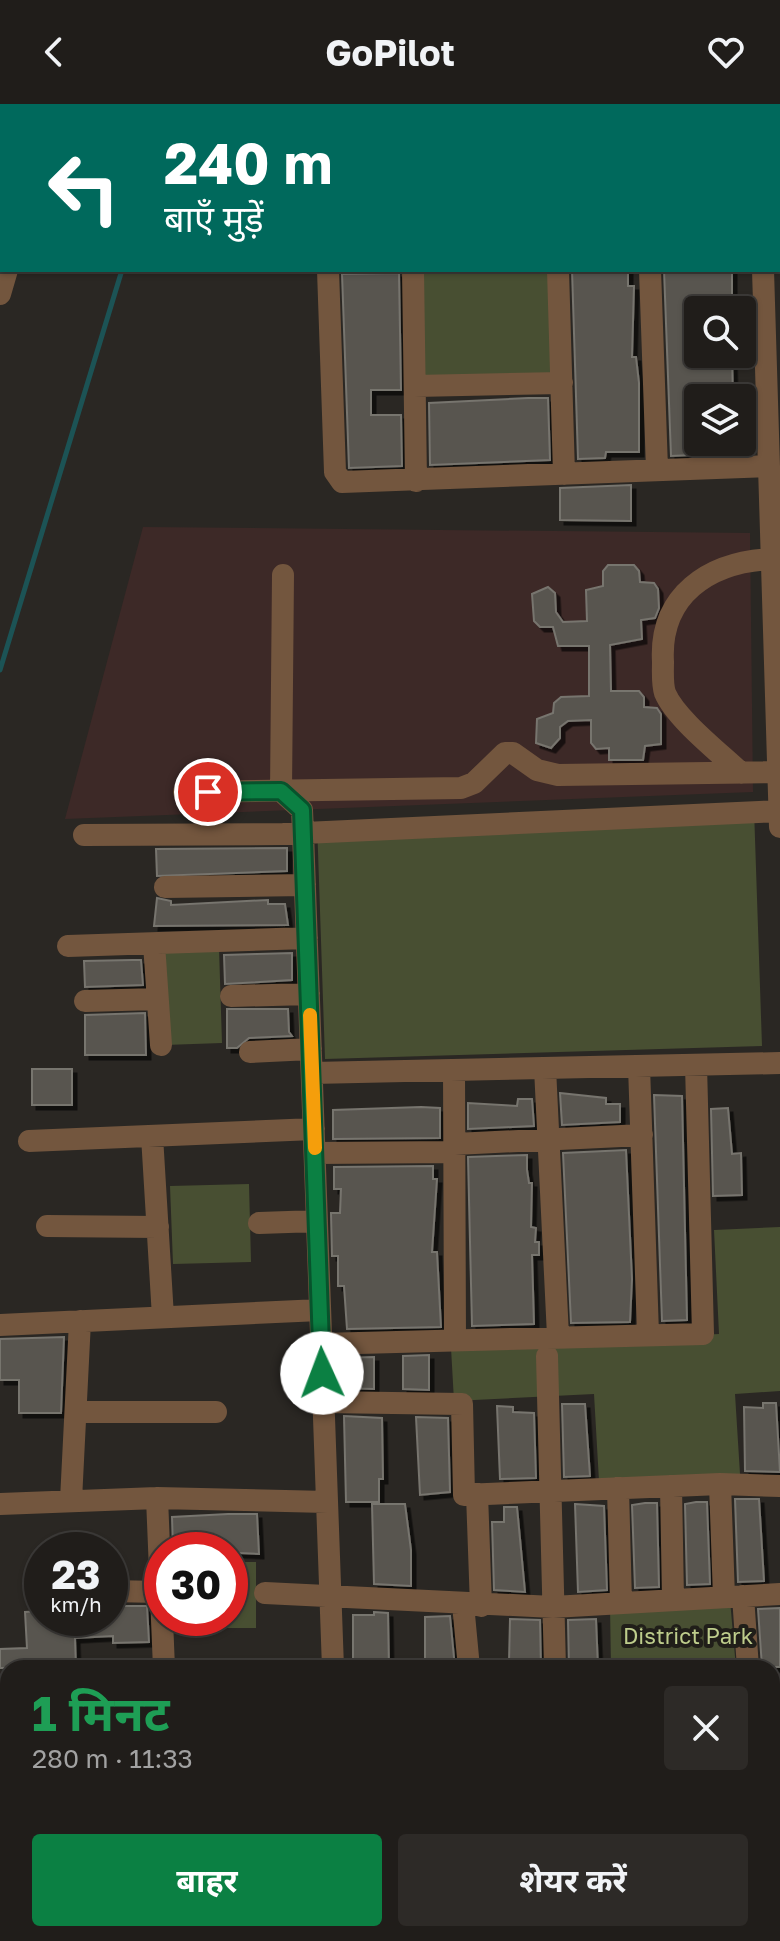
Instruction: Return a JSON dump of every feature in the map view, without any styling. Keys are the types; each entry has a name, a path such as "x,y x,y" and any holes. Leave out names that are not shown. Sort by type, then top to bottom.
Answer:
{"street":[{"path":"328,272 336,477 342,482 769,466"},
{"path":"413,272 416,481"},
{"path":"558,272 564,474"},
{"path":"650,272 657,469"},
{"path":"769,279 773,352 769,466 775,516 771,559 780,827"},
{"path":"415,386 562,383"},
{"path":"741,773 691,725 664,691 661,637 681,598 702,577 736,563 771,559"},
{"path":"283,575 281,791 302,810 333,1660"},
{"path":"184,792 461,788 474,783 505,753 513,753 537,770 558,775 741,773 779,780"},
{"path":"84,835 303,833 779,811"},
{"path":"165,887 305,885"},
{"path":"68,946 307,938"},
{"path":"154,944 161,1045"},
{"path":"231,996 309,994"},
{"path":"85,1001 157,999"},
{"path":"250,1052 311,1049"},
{"path":"312,1073 780,1063"},
{"path":"321,1344 703,1334 696,1065"},
{"path":"639,1066 648,1334"},
{"path":"545,1068 558,1336"},
{"path":"454,1070 455,1339"},
{"path":"29,1141 314,1129"},
{"path":"315,1153 455,1148 642,1135"},
{"path":"152,1136 163,1317"},
{"path":"259,1223 317,1221"},
{"path":"47,1226 158,1227"},
{"path":"0,1325 320,1310"},
{"path":"71,1500 80,1321"},
{"path":"547,1356 548,1491 555,1660"},
{"path":"324,1402 462,1404 464,1495 720,1484 780,1486"},
{"path":"76,1412 216,1412"},
{"path":"720,1484 734,1597 746,1660"},
{"path":"671,1486 673,1600"},
{"path":"618,1488 621,1603"},
{"path":"469,1660 477,1494"},
{"path":"0,1504 157,1498 327,1502"},
{"path":"157,1498 158,1532"},
{"path":"265,1593 553,1607 780,1594"},
{"path":"162,1636 164,1660"}],"shaded area":[{"path":"143,527 750,533 753,792 65,819"}],"green space":[{"path":"419,272 551,272 553,376 422,379"},
{"path":"754,809 762,1046 325,1059 317,822"},
{"path":"219,948 222,1043 165,1045 162,950"},
{"path":"249,1184 251,1262 173,1264 170,1186"},
{"path":"780,1227 780,1391 735,1394 740,1474 599,1481 594,1394 454,1401 451,1348 719,1334 714,1230"},
{"path":"248,1562 256,1562 256,1628 248,1628"},
{"name":"District Park","path":"730,1600 735,1660 611,1660 610,1606"}],"building":[{"path":"572,272 628,272 628,286 634,286 632,357 636,357 639,383 639,452 606,452 605,458 578,459"},
{"path":"664,272 732,272 732,296 684,296 684,368 732,368 733,384 684,384 684,455 671,456"},
{"path":"399,273 401,390 371,390 371,415 401,415 402,466 349,468 342,274"},
{"path":"548,398 550,460 430,465 429,403"},
{"path":"631,485 631,521 560,520 560,488"},
{"path":"608,565 634,565 639,571 640,582 654,583 658,589 659,608 655,618 641,620 642,639 610,645 611,691 639,691 644,697 644,707 657,708 661,714 661,744 645,746 643,760 609,760 609,748 596,749 591,743 591,720 568,721 560,727 560,738 551,748 536,743 537,719 553,713 554,703 561,697 589,696 589,646 558,646 553,627 540,627 534,621 532,594 548,587 555,593 556,612 563,622 587,621 586,590 603,586 603,571"},
{"path":"287,848 287,871 157,876 156,849"},
{"path":"157,898 171,901 171,905 268,900 268,904 285,904 288,925 154,926"},
{"path":"292,953 292,980 225,984 224,955"},
{"path":"141,960 143,985 85,987 84,961"},
{"path":"227,1009 288,1009 292,1036 249,1038 237,1048 227,1048"},
{"path":"145,1013 146,1055 85,1055 85,1015"},
{"path":"32,1069 72,1069 72,1105 32,1105"},
{"path":"560,1093 606,1098 606,1104 620,1104 620,1122 562,1125"},
{"path":"654,1095 682,1096 687,1320 662,1321"},
{"path":"518,1099 532,1099 534,1126 468,1129 468,1103 517,1106"},
{"path":"440,1108 440,1138 333,1139 333,1110"},
{"path":"728,1108 732,1154 741,1153 742,1195 713,1196 711,1109"},
{"path":"626,1150 632,1279 630,1322 571,1323 563,1153"},
{"path":"527,1155 529,1183 532,1183 531,1227 536,1228 535,1242 539,1242 539,1255 532,1255 534,1324 472,1326 468,1157"},
{"path":"433,1166 433,1179 437,1179 432,1252 437,1252 441,1327 347,1329 344,1286 338,1286 338,1256 332,1256 331,1213 340,1213 341,1189 334,1189 334,1167"},
{"path":"64,1337 61,1413 19,1413 19,1380 0,1380 0,1339"},
{"path":"429,1355 429,1390 403,1389 403,1356"},
{"path":"374,1357 374,1389 337,1388 336,1358"},
{"path":"763,1403 776,1403 780,1472 745,1471 744,1407 763,1408"},
{"path":"562,1404 585,1404 590,1476 564,1477"},
{"path":"497,1406 513,1407 513,1412 534,1413 536,1478 500,1479"},
{"path":"344,1416 382,1418 383,1479 379,1479 379,1502 346,1502"},
{"path":"416,1417 448,1418 450,1492 420,1495"},
{"path":"735,1499 759,1499 764,1581 738,1582"},
{"path":"707,1502 710,1584 687,1585 685,1504"},
{"path":"657,1503 659,1587 635,1588 632,1505"},
{"path":"372,1504 405,1504 411,1550 411,1586 374,1584"},
{"path":"575,1504 604,1506 607,1590 578,1592"},
{"path":"504,1507 517,1507 525,1592 494,1590 492,1522 504,1522"},
{"path":"257,1514 259,1554 248,1553 248,1532 172,1532 172,1517"},
{"path":"128,1606 144,1606 144,1636 149,1636 149,1642 113,1643 113,1636 128,1636"},
{"path":"780,1608 780,1660 762,1660 758,1609"},
{"path":"374,1612 388,1613 389,1660 353,1660 353,1615 374,1615"},
{"path":"450,1616 454,1660 425,1660 425,1617"},
{"path":"510,1619 540,1620 541,1660 509,1660"},
{"path":"596,1619 598,1660 569,1660 568,1620"},
{"path":"26,1636 113,1636 75,1638 76,1660 0,1660 0,1649 27,1648"}],"waterway":[{"path":"0,670 121,272"}],"slow traffic":[{"path":"310,1015 315,1148"}],"route":[{"path":"208,792 281,791 302,810 322,1373"}]}
